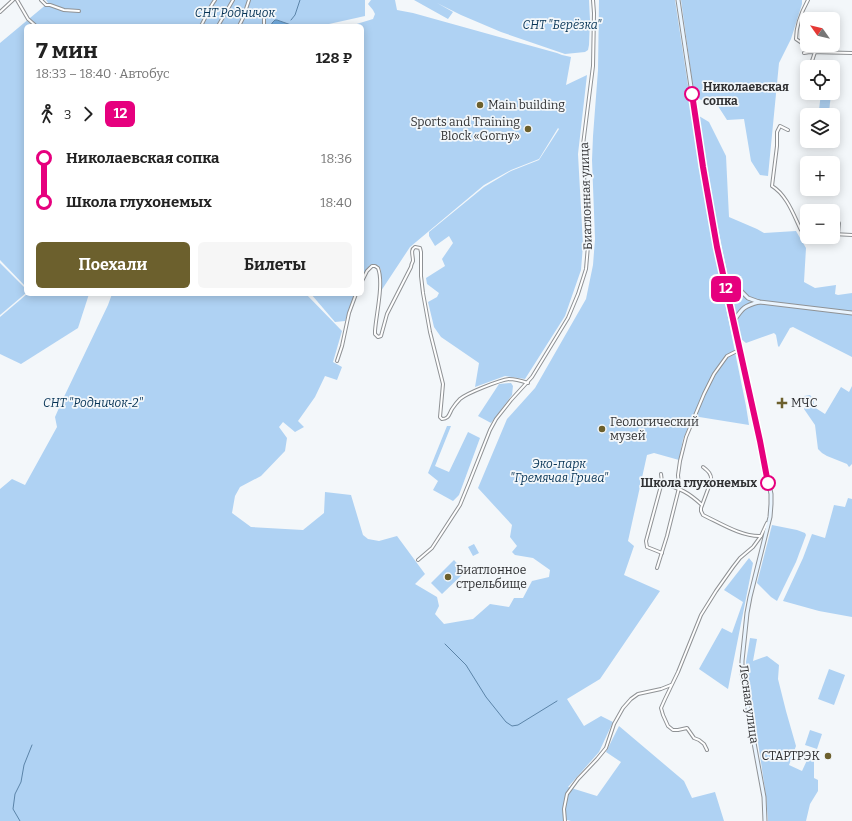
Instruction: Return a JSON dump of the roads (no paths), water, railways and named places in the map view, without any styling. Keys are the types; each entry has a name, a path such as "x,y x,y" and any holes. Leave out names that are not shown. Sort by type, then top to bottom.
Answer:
{"main road":[{"name":"Лесная улица","path":"678,0 703,167 722,272 771,494 770,517 746,613 742,661 742,673 764,797 765,821"},
{"path":"722,272 748,298 759,302 852,313"},
{"path":"733,322 742,309 759,302"}],"street":[{"path":"0,12 13,0"},
{"path":"17,0 28,19 34,24"},
{"path":"41,0 46,5 50,4 64,10 79,11"},
{"path":"202,24 208,14 210,6 215,0"},
{"path":"219,24 233,0"},
{"path":"240,24 249,0"},
{"name":"Биатлонная улица","path":"418,560 432,548 460,505 490,430 496,419 532,377 568,318 586,269 589,234 585,201 583,145 593,66 593,0"},
{"path":"802,12 808,0"},
{"path":"800,18 797,27 796,39 800,42"},
{"path":"264,19 264,24"},
{"path":"812,60 815,52"},
{"path":"804,53 852,53"},
{"path":"788,130 780,126 777,130 777,146 772,186 785,199 800,228"},
{"path":"840,234 852,235"},
{"path":"364,278 372,266 378,268 380,274 380,290 375,331 378,337 381,336 387,314 411,267 413,260 412,248 415,246 420,248 423,293 430,332 443,384 440,414 442,419 448,417 456,403 470,393 502,380 511,379 528,382"},
{"path":"337,360 342,346 349,313 355,296"},
{"path":"657,568 679,488 678,475 686,437 714,374 727,356 739,350"},
{"path":"703,467 710,472 712,481 702,505 701,512 703,515 741,533 761,536"},
{"path":"661,474 662,482 646,541 647,546 662,553"},
{"path":"662,482 679,488 691,495 702,505"},
{"path":"707,750 704,744 694,738 687,728 673,730 668,726 661,708 678,672 701,615 733,567 761,536 770,517"},
{"path":"565,821 564,809 567,794 578,779 606,748 614,724 623,708 638,694 661,689 672,684"}],"waterway":[{"path":"291,20 295,15 300,0"},
{"path":"445,644 466,665 486,697 506,722 512,726 518,725 557,701"},
{"path":"20,821 13,809 15,794 21,782 24,765 32,745"}],"place":[{"name":"Николаевская сопка","path":"692,94"},
{"name":"Main building","path":"480,105"},
{"name":"Sports and Training Block «Gorny»","path":"528,129"},
{"name":"МЧС","path":"782,403"},
{"name":"Геологический музей","path":"602,429"},
{"name":"Школа глухонемых","path":"768,483"},
{"name":"Биатлонное стрельбище","path":"448,577"},
{"name":"СТАРТРЭК","path":"828,756"}],"park label":[{"name":"СНТ Родничок","path":"235,13"},
{"name":"СНТ \"Берёзка\"","path":"562,25"},
{"name":"СНТ \"Родничок-2\"","path":"93,403"},
{"name":"Эко-парк \"Гремячая Грива\"","path":"559,471"}]}
